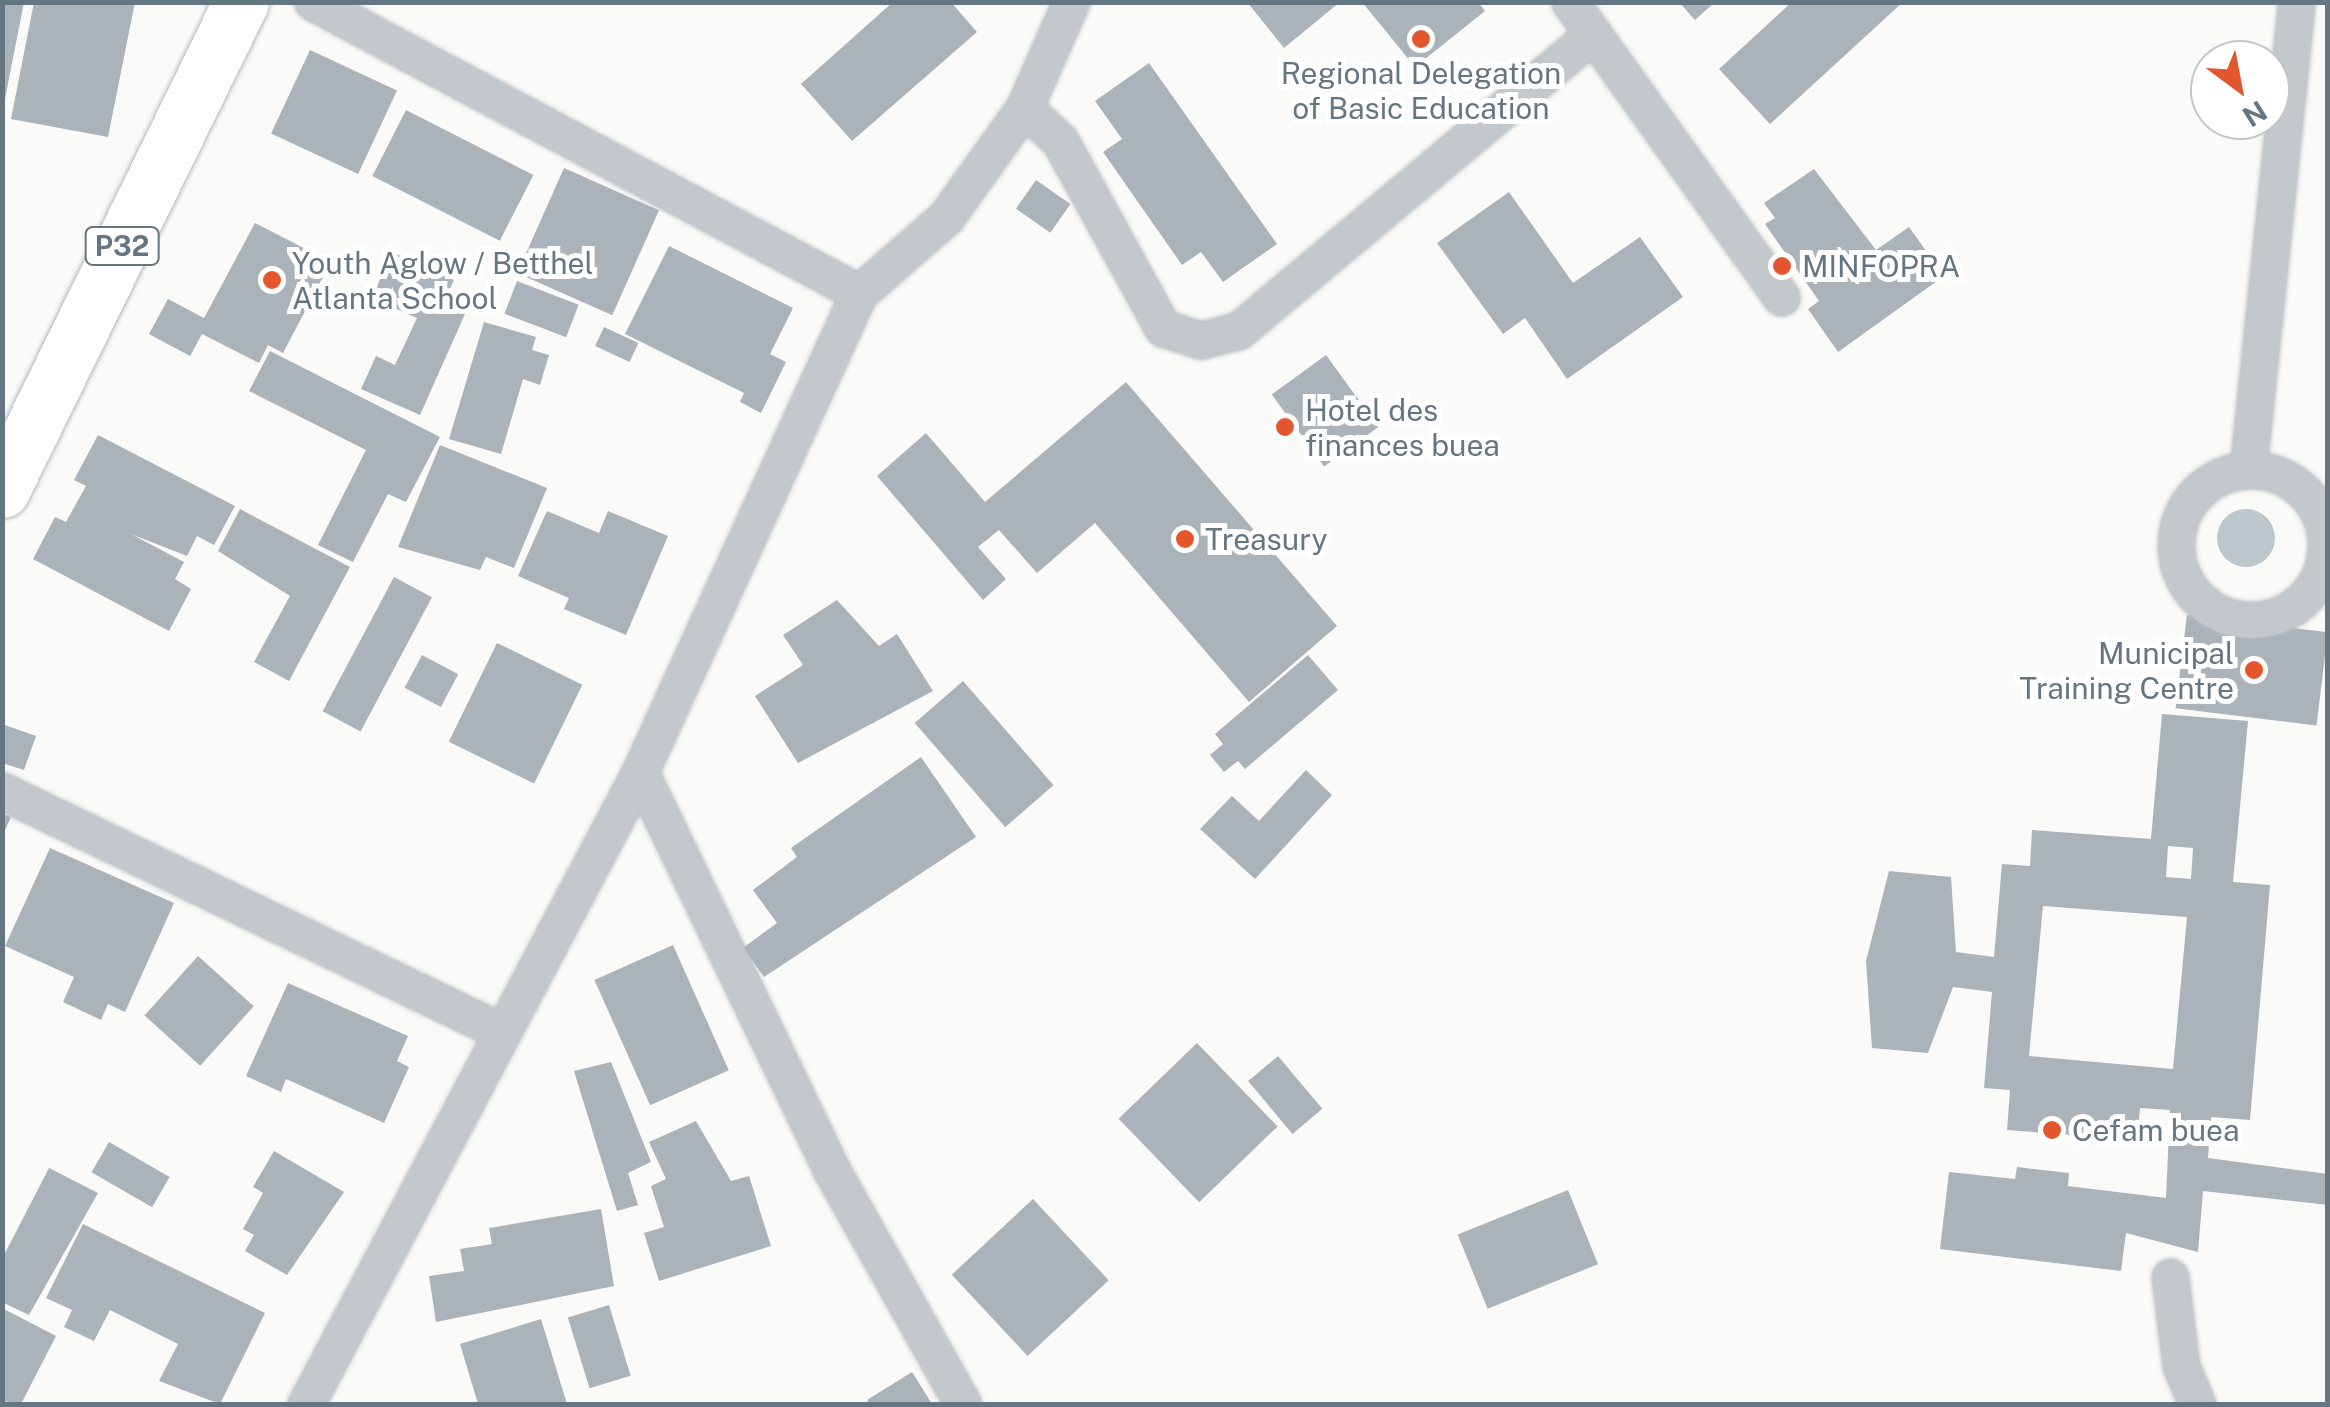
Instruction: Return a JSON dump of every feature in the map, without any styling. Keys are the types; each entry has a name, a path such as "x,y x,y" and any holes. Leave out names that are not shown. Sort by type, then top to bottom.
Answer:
{"main road":[{"name":"P32","path":"2,490 241,2"}],"street":[{"path":"313,2 859,293"},
{"path":"306,1404 640,772 859,293 946,217 1024,108 1070,2"},
{"path":"1570,2 1781,297"},
{"path":"2248,470 2296,2"},
{"path":"1024,108 1060,141 1163,328 1201,340 1238,331 1593,34"},
{"path":"2248,470 2283,478 2312,500 2327,546 2311,591 2270,618 2246,621 2211,608 2184,582 2177,532 2202,489 2248,470"},
{"path":"640,772 832,1170 963,1404"},
{"path":"2,791 502,1032"},
{"path":"2170,1277 2181,1366 2197,1404"}],"shaded area":[{"path":"2246,509 2267,517 2275,538 2267,559 2246,567 2225,559 2217,538 2225,517"}],"building":[{"path":"2,2 24,2 4,104 2,104"},
{"path":"34,2 135,2 108,137 11,119"},
{"path":"893,2 951,2 977,32 852,141 801,84"},
{"name":"Regional Delegation of Basic Education","path":"1247,2 1340,2 1284,48"},
{"name":"Regional Delegation of Basic Education","path":"1362,2 1478,2 1485,11 1415,67"},
{"path":"1679,2 1715,2 1695,20"},
{"path":"1792,2 1903,2 1770,124 1719,69"},
{"path":"310,50 397,91 358,174 271,133"},
{"path":"1149,63 1277,244 1223,282 1201,252 1182,265 1103,152 1122,139 1095,101"},
{"path":"406,110 533,175 500,241 372,176"},
{"path":"564,168 659,210 612,315 517,273"},
{"path":"1814,169 1876,250 1909,227 1944,276 1838,352 1808,309 1819,301 1765,224 1775,218 1764,203"},
{"path":"1036,180 1070,204 1050,233 1016,209"},
{"path":"1509,192 1573,283 1640,237 1683,297 1567,379 1525,318 1503,334 1437,243"},
{"name":"Youth Aglow / Betthel Atlanta School","path":"255,223 331,262 283,353 268,345 259,363 202,334 190,356 149,334 168,299 204,318"},
{"path":"669,246 793,308 770,354 786,362 761,413 740,402 744,393 625,334"},
{"path":"392,252 454,280 447,295 469,305 420,415 361,389 376,356 395,365 417,318 372,298"},
{"path":"517,281 579,305 566,337 504,314"},
{"path":"484,322 536,337 532,350 549,355 540,385 523,379 501,454 449,439"},
{"path":"604,327 638,343 630,362 595,346"},
{"path":"270,351 440,437 406,502 388,494 353,562 318,545 366,450 249,391"},
{"path":"1326,355 1378,427 1324,466 1272,394"},
{"name":"Treasury","path":"1126,382 1337,626 1249,702 1095,523 1037,573 999,530 978,547 1006,579 983,600 877,476 926,433 985,502"},
{"path":"98,435 235,506 214,545 197,536 187,556 131,534 184,562 175,579 191,589 169,631 33,559 55,517 66,522 86,486 74,480"},
{"path":"440,445 547,488 514,568 486,557 480,570 398,547"},
{"path":"240,509 350,567 289,681 254,662 290,596 218,551"},
{"path":"547,511 599,533 608,511 668,536 626,635 564,609 569,598 518,576"},
{"path":"394,577 432,597 361,731 323,711"},
{"path":"837,600 879,646 897,634 933,691 798,763 755,696 803,665 783,635"},
{"name":"Municipal Training Centre","path":"2187,615 2328,632 2316,726 2176,708"},
{"path":"497,643 582,685 534,784 449,742"},
{"path":"422,655 458,674 441,707 405,688"},
{"path":"1308,655 1338,690 1245,769 1238,761 1224,772 1210,755 1223,744 1215,734"},
{"path":"963,681 1054,785 1005,827 915,723"},
{"path":"2162,714 2248,721 2233,882 2270,885 2250,1120 2211,1117 2208,1158 2328,1174 2328,1205 2203,1191 2198,1252 2126,1233 2121,1271 1940,1249 1949,1172 2015,1179 2017,1167 2069,1173 2068,1186 2166,1198 2170,1110 2140,1108 2137,1140 2007,1130 2010,1090 1984,1088 1992,992 1953,987 1928,1053 1872,1048 1866,961 1889,871 1951,877 1956,952 1994,957 2002,864 2030,866 2032,830 2151,839","holes":["2168,846 2193,848 2191,879 2166,877","2043,906 2187,917 2173,1069 2029,1056"]},
{"path":"2,724 36,736 24,770 2,763"},
{"path":"921,757 976,837 764,977 743,948 777,923 753,890 797,857 791,848"},
{"path":"1306,770 1332,795 1255,879 1200,829 1232,796 1259,821"},
{"path":"2,813 11,817 2,837"},
{"path":"50,848 174,903 125,1012 108,1004 101,1020 63,1002 74,977 5,946"},
{"path":"673,945 729,1070 650,1105 594,980"},
{"path":"198,956 254,1006 200,1066 144,1015"},
{"path":"288,983 408,1036 397,1061 409,1067 384,1123 286,1079 281,1092 246,1076"},
{"path":"1197,1043 1278,1126 1199,1202 1119,1119"},
{"path":"1278,1056 1322,1109 1292,1134 1248,1081"},
{"path":"611,1062 651,1162 628,1173 638,1205 617,1211 574,1071"},
{"path":"696,1121 731,1181 749,1176 771,1246 659,1281 644,1233 664,1227 651,1186 666,1179 649,1142"},
{"path":"109,1142 170,1177 152,1207 92,1172"},
{"path":"274,1151 344,1192 287,1275 245,1251 254,1235 243,1229 263,1193 253,1187"},
{"path":"49,1168 98,1193 29,1315 2,1302 2,1259"},
{"path":"1568,1190 1598,1264 1488,1309 1458,1235"},
{"path":"1033,1199 1109,1280 1028,1356 952,1275"},
{"path":"601,1209 614,1286 436,1322 429,1276 464,1271 460,1249 492,1244 489,1228"},
{"path":"83,1224 265,1313 220,1404 159,1381 178,1344 110,1310 94,1341 64,1327 72,1310 46,1298"},
{"path":"609,1305 631,1376 590,1388 568,1318"},
{"path":"2,1308 56,1336 21,1404 2,1401"},
{"path":"541,1319 567,1404 478,1404 460,1344"},
{"path":"912,1372 932,1404 870,1404 867,1400"}],"place":[{"name":"Regional Delegation of Basic Education","path":"1421,39"},
{"name":"MINFOPRA","path":"1782,266"},
{"name":"Youth Aglow / Betthel Atlanta School","path":"272,280"},
{"name":"Hotel des finances buea","path":"1285,427"},
{"name":"Treasury","path":"1185,539"},
{"name":"Municipal Training Centre","path":"2254,670"},
{"name":"Cefam buea","path":"2052,1130"}]}
